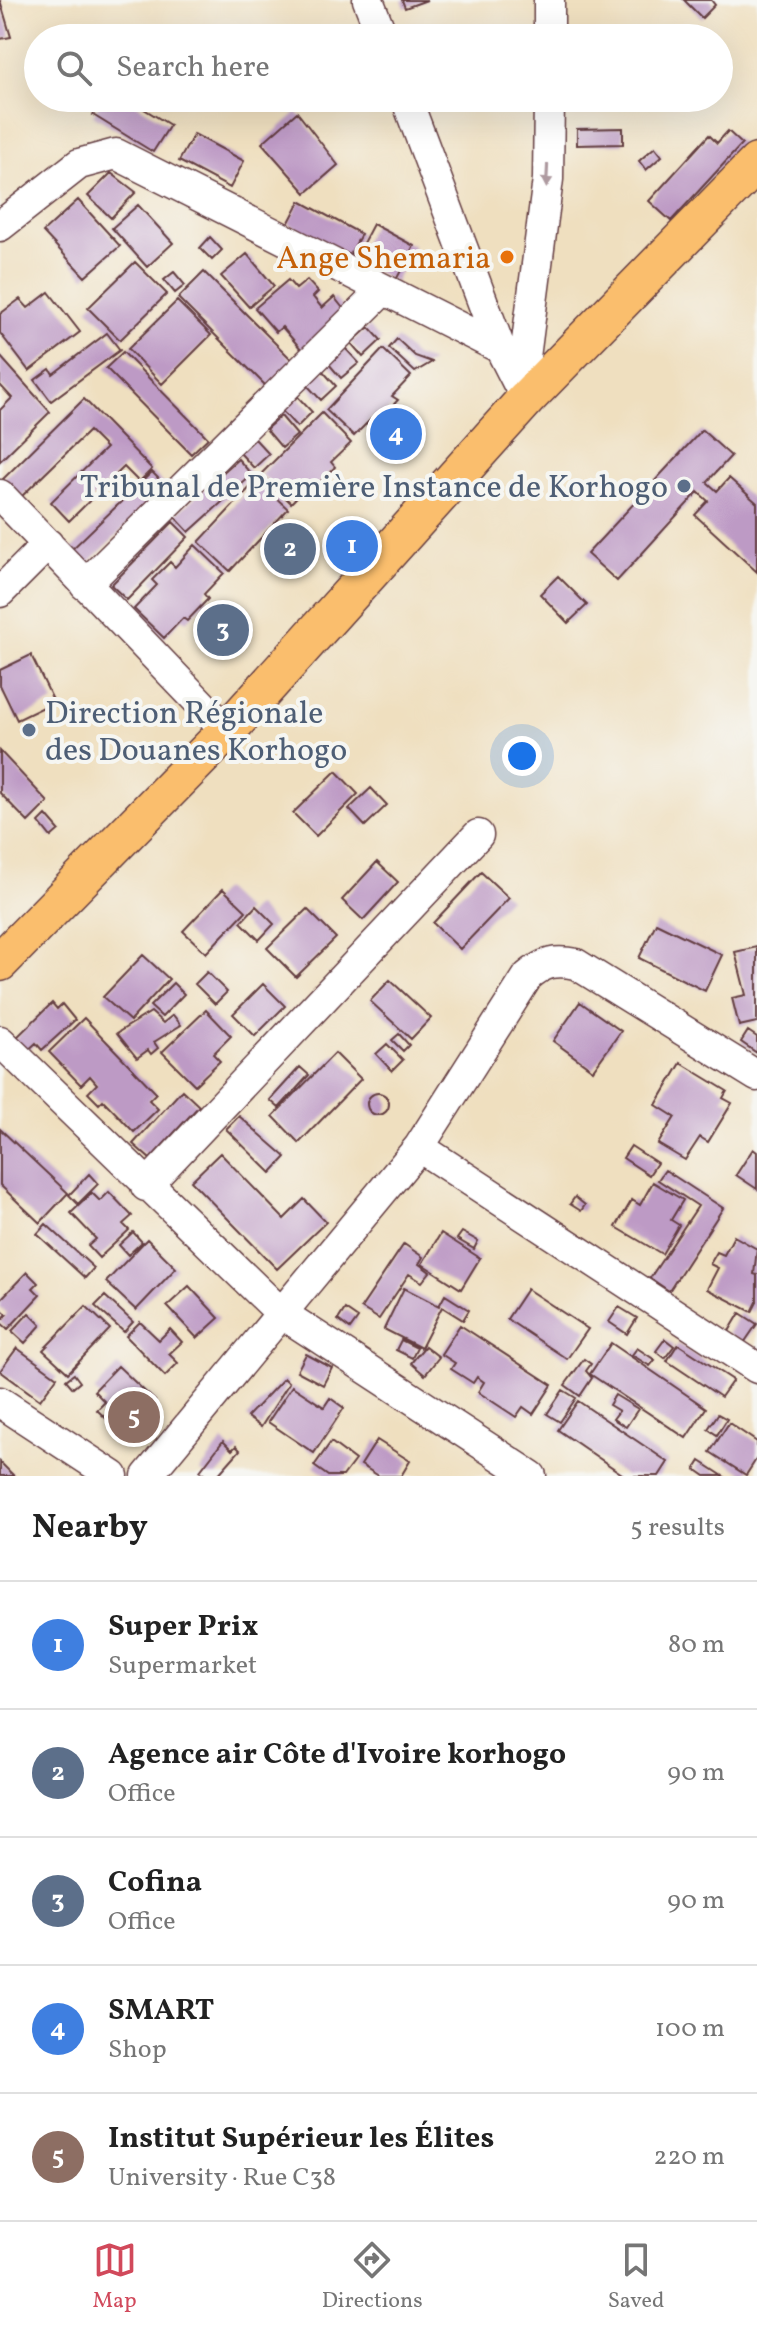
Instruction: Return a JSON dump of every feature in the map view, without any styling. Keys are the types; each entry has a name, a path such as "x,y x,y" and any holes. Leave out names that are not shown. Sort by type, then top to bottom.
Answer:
{"main road":[{"path":"0,962 227,731 523,393 757,163"}],"street":[{"path":"368,0 377,24"},
{"path":"549,0 549,24"},
{"path":"411,112 500,348 523,393"},
{"path":"523,393 548,179 549,112"},
{"path":"0,226 79,164 102,155 116,154 500,348"},
{"path":"85,585 382,291"},
{"path":"0,495 227,731"},
{"path":"0,592 48,544"},
{"path":"146,1186 478,835"},
{"path":"147,1476 419,1147 528,976 539,966 557,961 576,964 757,1076"},
{"path":"0,1041 146,1186 281,1313 531,1476"},
{"path":"419,1147 756,1365"},
{"path":"0,1402 113,1476"}],"building":[{"path":"0,0 11,37 0,39"},
{"path":"402,0 427,0 405,8"},
{"path":"684,0 711,0 715,5 702,18"},
{"path":"95,112 149,112 170,125 153,152 93,115"},
{"path":"297,112 338,165 306,193 262,143"},
{"path":"623,128 623,144 577,145 577,129"},
{"path":"728,131 742,144 671,221 649,201 709,135 717,143"},
{"path":"194,134 244,161 230,188 179,161"},
{"path":"655,147 662,156 646,170 639,161"},
{"path":"111,173 136,192 111,218 88,196"},
{"path":"78,200 120,246 85,277 43,232"},
{"path":"300,201 361,234 349,257 288,224"},
{"path":"138,205 173,243 147,267 112,228"},
{"path":"373,224 414,246 395,282 354,260"},
{"path":"210,237 222,250 212,260 200,248"},
{"path":"247,254 274,286 249,307 221,276"},
{"path":"135,262 167,294 120,340 88,308"},
{"path":"174,272 185,285 175,293 164,280"},
{"path":"204,272 293,361 267,387 178,298"},
{"path":"288,280 296,289 307,280 318,292 313,297 322,308 334,297 346,312 302,350 282,327 276,332 255,308"},
{"path":"49,292 80,332 29,371 0,333 0,314 20,299 28,308"},
{"path":"177,301 211,335 162,384 128,349"},
{"path":"369,327 381,340 363,357 351,343"},
{"path":"107,333 120,350 51,401 35,380 50,369 53,374"},
{"path":"397,339 415,356 432,362 415,372 389,348"},
{"path":"345,348 359,363 341,378 328,363"},
{"path":"383,349 411,376 392,396 398,400 378,421 373,417 354,436 326,410"},
{"path":"123,352 208,438 191,454 106,368"},
{"path":"0,356 50,412 0,461 0,410 12,398 0,385"},
{"path":"321,369 336,386 321,400 306,384"},
{"path":"297,396 312,412 297,427 282,411"},
{"path":"84,399 152,469 139,482 124,467 69,521 51,502 106,448 89,431 21,497 3,479"},
{"path":"322,413 351,443 331,462 335,467 314,488 310,483 291,503 261,474"},
{"path":"281,416 297,435 282,448 266,429"},
{"path":"702,430 731,456 707,482 717,491 729,478 757,503 757,572 695,515 708,501 698,492 617,581 587,554"},
{"path":"255,439 269,454 254,468 240,453"},
{"path":"238,459 252,475 189,532 174,516"},
{"path":"152,472 167,487 82,569 67,554"},
{"path":"257,480 288,509 230,571 199,542"},
{"path":"173,522 188,537 127,600 111,585"},
{"path":"195,545 224,573 204,594 208,599 187,621 183,618 164,638 134,609 157,585 152,580 170,562 175,567"},
{"path":"558,576 587,605 568,623 540,594"},
{"path":"31,655 54,702 17,720 0,685 0,670"},
{"path":"0,751 48,802 28,822 0,793"},
{"path":"336,771 358,794 316,836 293,813"},
{"path":"371,788 387,805 365,826 349,809"},
{"path":"46,815 59,830 51,837 39,822"},
{"path":"377,862 398,882 363,920 342,900"},
{"path":"481,872 509,898 460,949 433,923"},
{"path":"223,889 246,911 206,953 183,931"},
{"path":"256,906 274,924 259,940 241,922"},
{"path":"307,909 336,938 296,977 267,948"},
{"path":"656,923 722,955 705,991 639,958"},
{"path":"757,947 757,1022 739,1026 732,998 746,995 735,952"},
{"path":"143,955 169,979 130,1021 103,997"},
{"path":"207,972 227,992 215,1004 195,984"},
{"path":"390,980 431,1018 411,1039 370,1001"},
{"path":"173,983 184,994 162,1017 150,1006"},
{"path":"263,984 285,1006 255,1036 233,1014"},
{"path":"580,1002 621,1031 593,1070 553,1041"},
{"path":"52,1003 57,1009 62,1004 75,1020 42,1050 36,1043 25,1053 13,1041"},
{"path":"206,1010 231,1036 213,1054 220,1061 195,1085 162,1052"},
{"path":"151,1012 163,1023 173,1015 181,1025 154,1042 158,1048 151,1054 148,1050 137,1058 117,1033"},
{"path":"84,1018 156,1093 149,1100 158,1109 134,1132 103,1100 99,1104 88,1093 97,1084 90,1076 81,1085 49,1052"},
{"path":"748,1031 757,1037 757,1053 741,1042"},
{"path":"399,1034 409,1045 403,1051 392,1040"},
{"path":"387,1044 403,1060 392,1071 376,1054"},
{"path":"335,1053 361,1079 299,1143 273,1116"},
{"path":"681,1063 727,1091 723,1098 732,1103 708,1142 700,1137 685,1160 658,1144 675,1117 656,1105"},
{"path":"300,1067 309,1075 279,1108 270,1100"},
{"path":"182,1090 199,1106 150,1159 133,1144"},
{"path":"378,1093 386,1096 389,1104 386,1112 378,1115 370,1112 367,1104 370,1096"},
{"path":"239,1116 286,1157 271,1173 226,1129"},
{"path":"0,1129 68,1193 40,1223 0,1185"},
{"path":"631,1146 657,1163 649,1175 623,1158"},
{"path":"753,1149 757,1152 757,1189 736,1175"},
{"path":"220,1153 284,1219 304,1199 326,1222 277,1269 191,1181"},
{"path":"665,1170 723,1208 669,1291 650,1278 698,1206 658,1180"},
{"path":"89,1174 98,1184 78,1204 69,1195"},
{"path":"653,1182 683,1200 671,1220 679,1225 662,1254 616,1227 632,1200 640,1205"},
{"path":"109,1192 132,1216 123,1224 129,1230 99,1258 88,1246 96,1239 71,1213 92,1193 100,1201"},
{"path":"575,1197 585,1205 581,1211 570,1204"},
{"path":"46,1224 94,1268 85,1278 37,1234"},
{"path":"133,1232 142,1242 128,1255 119,1245"},
{"path":"462,1232 478,1241 474,1249 457,1239"},
{"path":"441,1233 480,1258 461,1289 422,1264"},
{"path":"734,1236 757,1249 754,1274 757,1275 757,1302 752,1312 707,1289 718,1268 710,1264 717,1252 724,1255"},
{"path":"147,1239 176,1268 136,1310 106,1282"},
{"path":"404,1244 423,1257 419,1264 430,1272 422,1282 409,1274 379,1319 361,1308"},
{"path":"27,1272 38,1283 33,1288 40,1295 8,1329 0,1322 7,1314 0,1308 0,1300"},
{"path":"189,1286 219,1318 197,1338 167,1306"},
{"path":"404,1288 439,1306 445,1295 469,1310 463,1320 442,1307 421,1348 384,1329"},
{"path":"527,1289 588,1329 567,1359 507,1319"},
{"path":"105,1296 133,1322 124,1332 95,1306"},
{"path":"86,1306 110,1329 68,1373 43,1350"},
{"path":"619,1307 637,1318 627,1334 609,1322"},
{"path":"345,1309 358,1318 350,1329 338,1320"},
{"path":"29,1313 41,1325 25,1343 12,1331"},
{"path":"740,1313 757,1324 744,1343 728,1333"},
{"path":"140,1322 159,1340 170,1329 182,1342 169,1354 178,1363 165,1376 126,1336"},
{"path":"460,1325 552,1385 533,1414 523,1407 516,1417 478,1392 484,1382 477,1377 473,1383 451,1369 455,1363 441,1354"},
{"path":"665,1339 674,1346 665,1358 656,1351"},
{"path":"401,1340 417,1348 412,1358 396,1350"},
{"path":"611,1343 706,1408 686,1438 590,1374"},
{"path":"678,1344 733,1380 721,1397 667,1361"},
{"path":"425,1346 439,1357 425,1375 411,1363"},
{"path":"17,1348 57,1377 40,1400 0,1371"},
{"path":"637,1348 655,1360 650,1366 632,1355"},
{"path":"306,1354 332,1368 323,1385 297,1371"},
{"path":"584,1359 591,1364 586,1371 592,1378 580,1396 565,1385"},
{"path":"118,1366 155,1401 146,1410 154,1418 131,1442 97,1410 105,1402 94,1391"},
{"path":"74,1374 80,1382 73,1388 66,1380"},
{"path":"284,1378 289,1383 261,1427 247,1417"},
{"path":"292,1386 324,1407 330,1398 344,1408 314,1453 268,1422"},
{"path":"563,1390 576,1398 560,1422 547,1414"},
{"path":"615,1395 638,1409 626,1427 613,1419 619,1411 609,1405"},
{"path":"578,1401 668,1462 659,1476 625,1476 558,1430"},
{"path":"718,1414 727,1419 717,1435 708,1429"},
{"path":"729,1423 757,1442 757,1458 746,1475 710,1452"},
{"path":"377,1440 410,1461 401,1476 379,1476 361,1465"},
{"path":"223,1441 232,1450 236,1446 240,1450 217,1476 207,1476 200,1471"},
{"path":"331,1442 355,1460 343,1476 328,1476 314,1466"},
{"path":"700,1461 723,1476 705,1476 695,1469"},
{"path":"0,1462 14,1476 0,1476"}],"place":[{"name":"Ange Shemaria","path":"507,257"},
{"name":"SMART","path":"396,434"},
{"name":"Tribunal de Première Instance de Korhogo","path":"684,486"},
{"name":"Super Prix","path":"352,546"},
{"name":"Agence air Côte d'Ivoire korhogo","path":"290,549"},
{"name":"Cofina","path":"223,630"},
{"name":"Direction Régionale des Douanes Korhogo","path":"29,730"},
{"name":"Institut Supérieur les Élites","path":"134,1417"}]}
